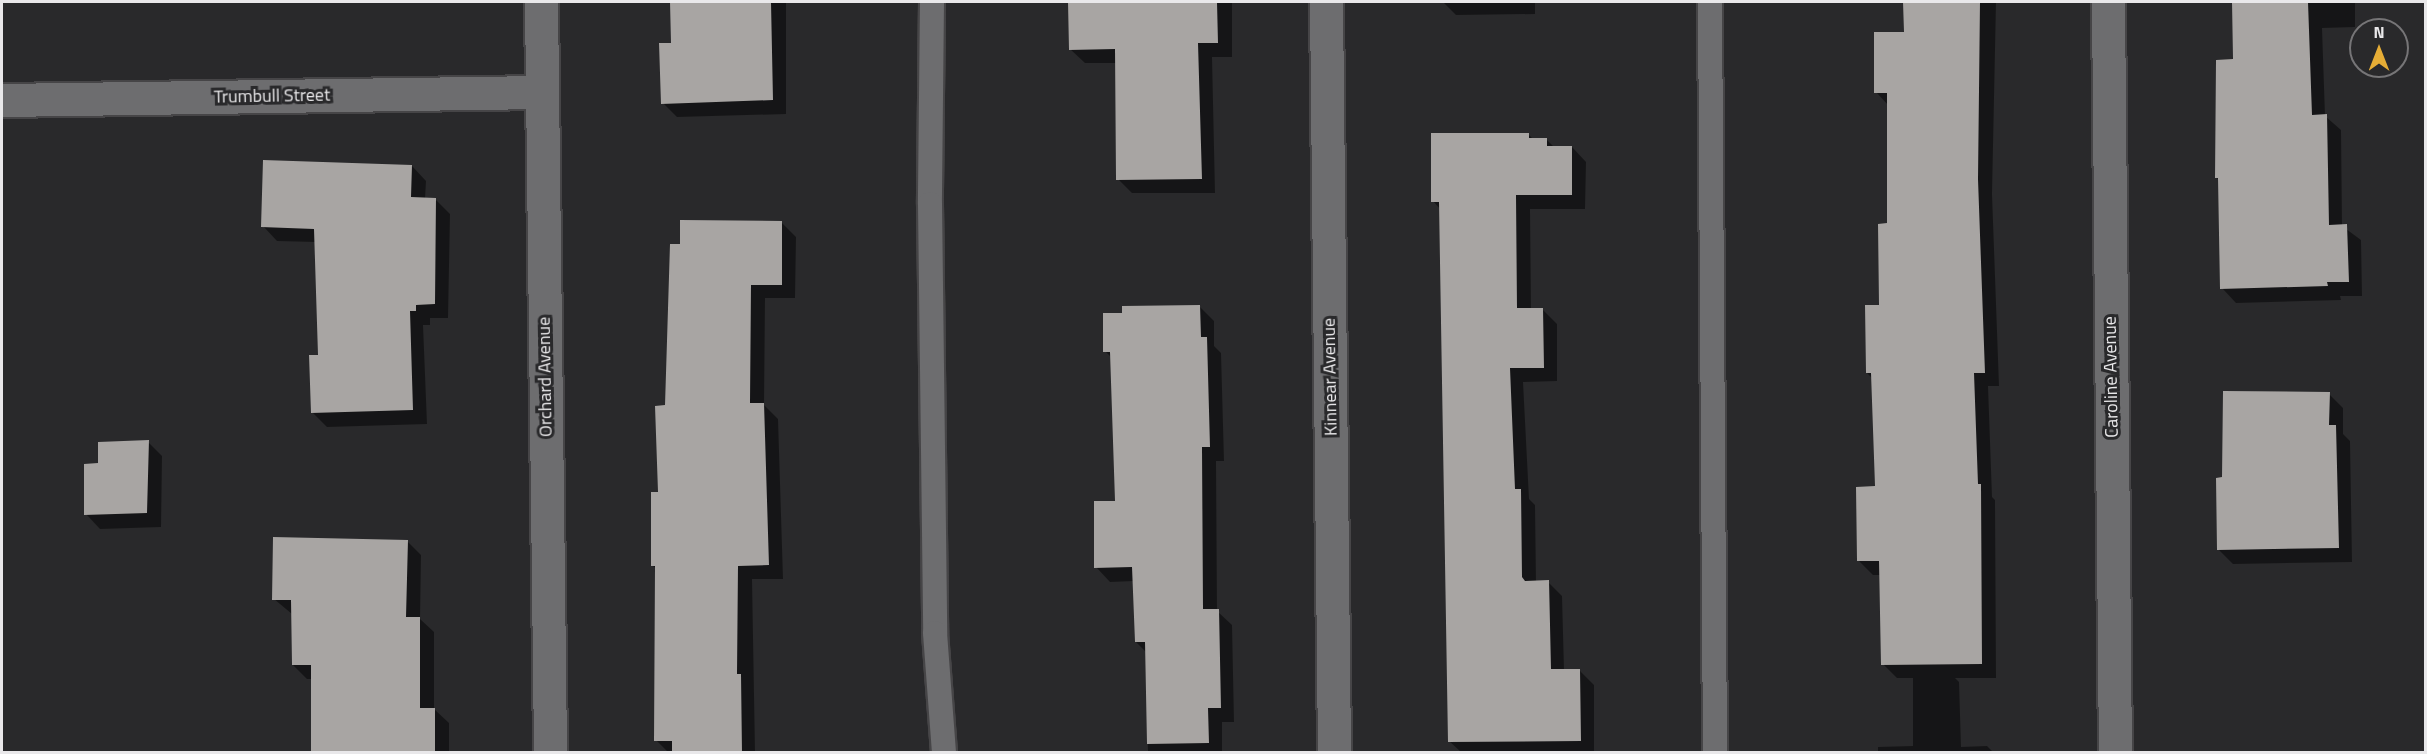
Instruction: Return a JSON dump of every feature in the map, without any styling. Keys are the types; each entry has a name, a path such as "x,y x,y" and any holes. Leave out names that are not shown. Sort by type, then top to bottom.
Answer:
{"street":[{"name":"Orchard Avenue","path":"541,2 550,753"},
{"name":"Kinnear Avenue","path":"1326,2 1334,753"},
{"name":"Caroline Avenue","path":"2108,2 2115,753"},
{"name":"Trumbull Street","path":"2,100 542,92"}],"lane":[{"path":"932,2 930,204 935,633 944,753"},
{"path":"1710,2 1715,753"}],"building":[{"path":"670,2 771,2 773,100 661,104 659,43 671,43"},
{"path":"1068,2 1217,2 1218,43 1198,43 1202,179 1116,180 1115,49 1069,50"},
{"path":"1903,2 1980,2 1978,179 1985,373 1974,373 1978,484 1981,484 1982,664 1881,665 1879,561 1857,561 1856,487 1875,486 1871,373 1866,373 1865,305 1879,305 1878,224 1887,223 1887,93 1874,93 1874,32 1904,32"},
{"path":"2232,2 2308,2 2312,115 2327,114 2329,225 2347,224 2349,282 2327,282 2328,286 2220,289 2218,178 2215,178 2216,60 2233,59"},
{"path":"1431,133 1529,133 1529,138 1547,138 1547,146 1572,146 1572,195 1516,195 1517,308 1543,308 1544,368 1510,368 1515,489 1521,489 1522,577 1525,581 1549,580 1551,669 1580,669 1581,741 1448,742 1439,202 1431,202"},
{"path":"263,160 412,165 411,197 436,198 435,304 416,305 416,311 410,311 413,410 311,413 309,355 318,355 314,229 261,227"},
{"path":"680,220 782,221 782,285 751,285 750,403 764,403 769,565 738,566 737,674 741,674 742,753 672,753 672,741 654,741 655,566 651,566 651,492 658,492 655,406 665,405 670,244 680,244"},
{"path":"1200,305 1201,337 1207,337 1210,447 1202,447 1203,609 1219,609 1221,708 1208,708 1209,743 1147,744 1145,642 1135,642 1132,567 1094,568 1094,501 1115,501 1110,352 1103,352 1103,313 1122,313 1122,306"},
{"path":"2223,391 2330,392 2329,425 2336,425 2339,548 2217,550 2216,478 2222,477"},
{"path":"149,440 147,513 84,515 84,464 98,463 98,442"},
{"path":"273,537 408,540 406,617 420,617 420,708 435,708 435,753 311,753 311,665 292,665 291,600 272,600"}]}
